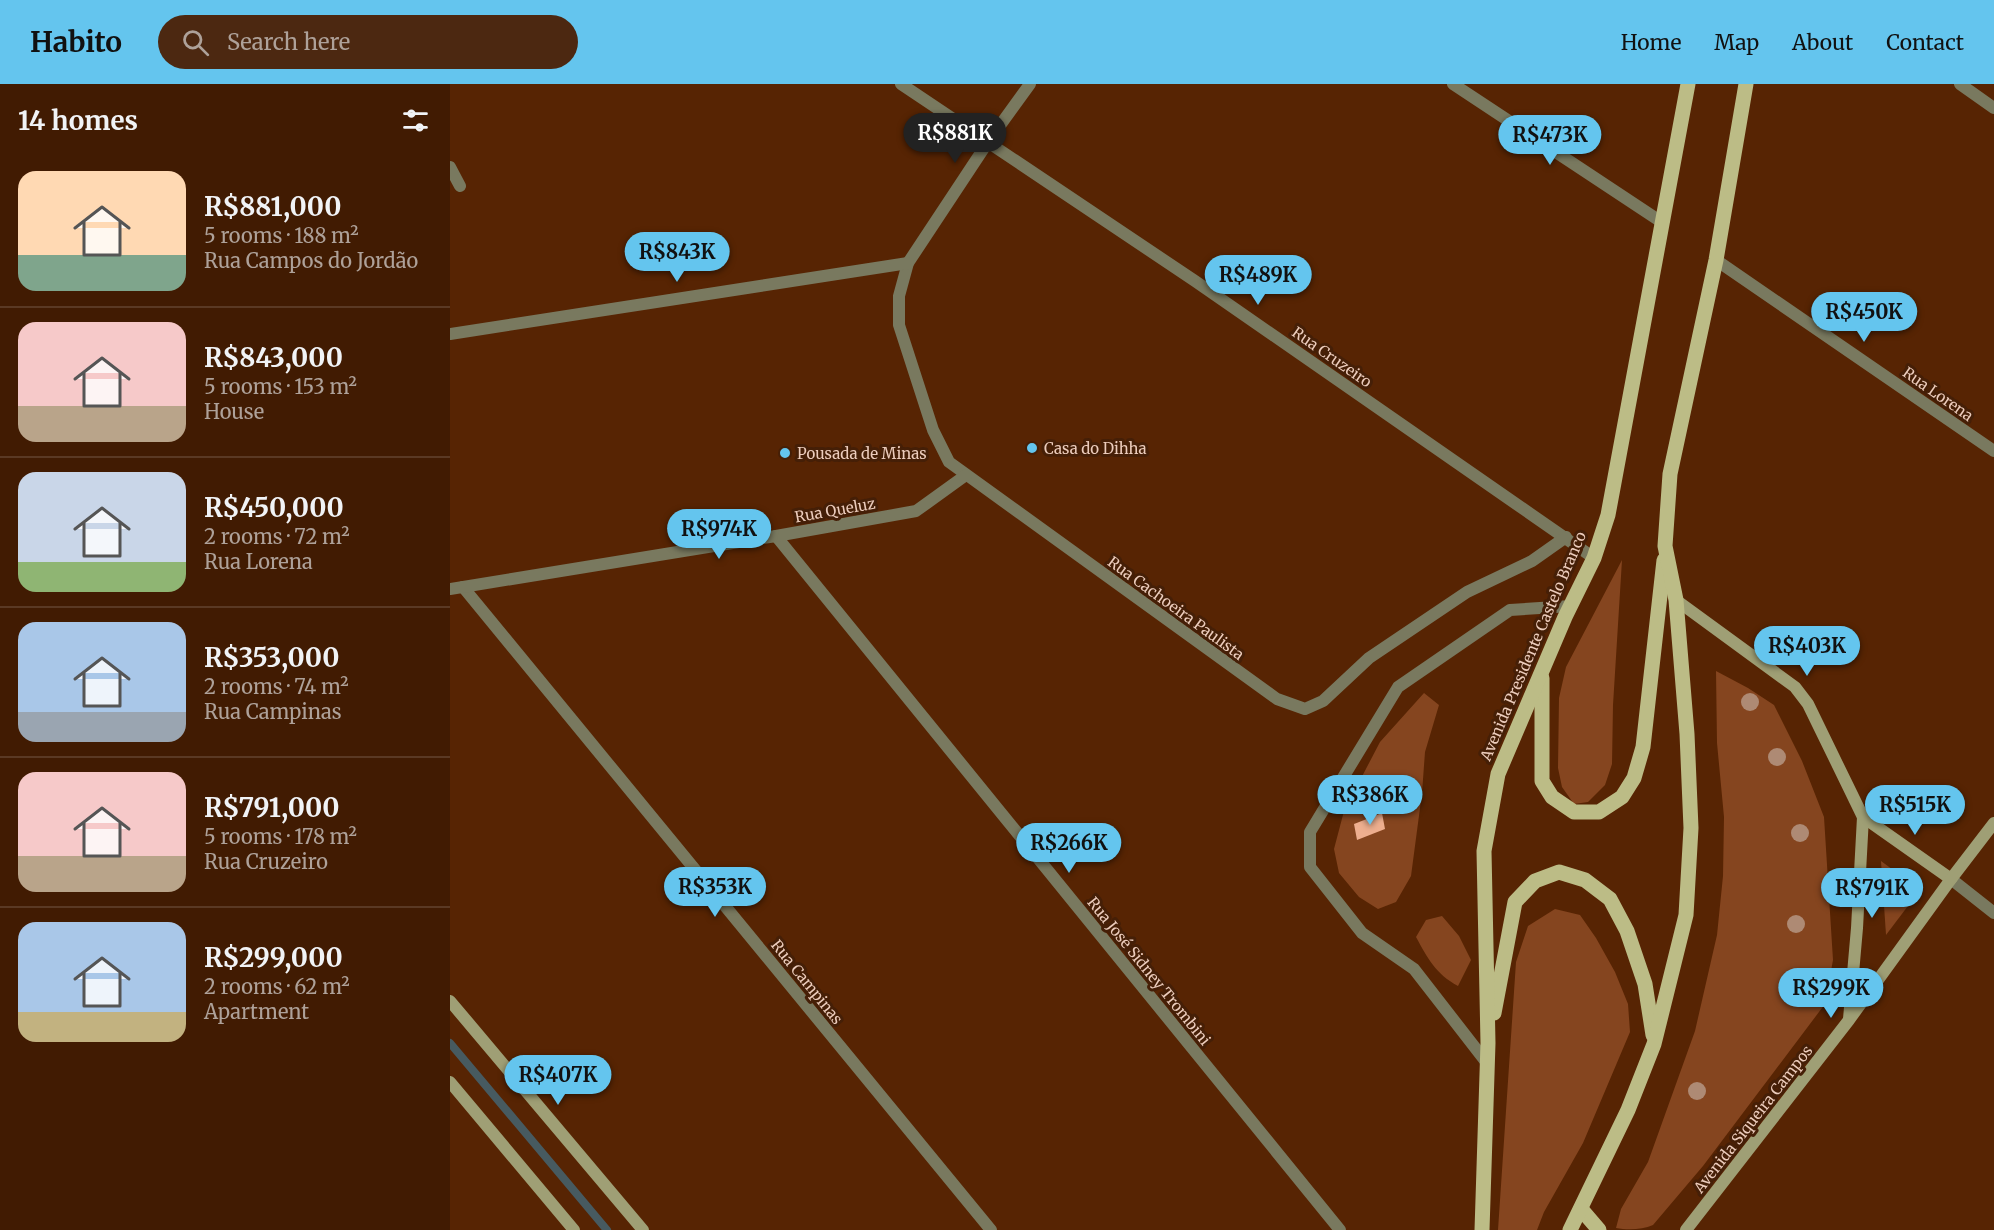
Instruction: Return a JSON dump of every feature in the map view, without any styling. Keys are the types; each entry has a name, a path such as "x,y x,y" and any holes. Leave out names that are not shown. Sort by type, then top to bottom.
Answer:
{"main road":[{"name":"Avenida Presidente Castelo Branco","path":"1482,1230 1488,1043 1484,851 1498,774 1594,558 1608,515 1688,84"},
{"path":"1542,672 1542,781 1552,797 1574,812 1599,812 1622,797 1634,778 1643,747 1665,546 1670,474 1716,260 1746,84"},
{"path":"1570,1230 1628,1110 1654,1044 1686,915 1691,828 1687,734 1676,600 1665,546"},
{"path":"1488,1043 1515,902 1535,881 1559,873 1585,880 1610,899 1627,931 1645,984 1654,1044"},
{"path":"1581,1209 1599,1230"}],"street":[{"name":"Rua Cruzeiro","path":"901,84 1195,281 1594,558"},
{"name":"Rua Cachoeira Paulista","path":"1030,84 988,142 908,263 899,296 899,325 933,430 950,462 1277,699 1305,709 1323,701 1369,658 1467,592 1532,561 1566,537"},
{"path":"1453,84 1663,223"},
{"path":"1960,84 1994,108"},
{"path":"450,166 460,186"},
{"name":"Rua Lorena","path":"1716,260 1994,451"},
{"path":"450,334 908,263"},
{"name":"Rua Queluz","path":"456,588 916,511 966,475"},
{"name":"Rua José Sidney Trombini","path":"776,536 1340,1230"},
{"name":"Rua Campinas","path":"456,588 991,1230"},
{"path":"1676,600 1795,687 1808,704 1863,817 1951,879 1994,913"},
{"path":"1487,1063 1414,969 1362,933 1310,867 1310,832 1398,687 1510,609 1571,606"},
{"path":"1849,1020 1863,817"},
{"name":"Avenida Siqueira Campos","path":"1686,1230 1849,1020 1994,823"},
{"path":"450,1001 643,1230"},
{"path":"450,1082 574,1230"}],"shaded area":[{"path":"1622,560 1613,705 1612,764 1605,785 1588,802 1574,804 1562,787 1558,768 1559,698 1566,667"},
{"path":"1716,671 1774,705 1802,761 1824,817 1833,960 1825,1004 1703,1166 1653,1225 1634,1229 1616,1228 1621,1209 1648,1162 1695,1031 1717,935 1723,876 1724,817 1717,743"},
{"path":"1424,693 1439,705 1425,752 1411,876 1396,902 1378,909 1359,897 1339,873 1334,849 1344,811 1380,742"},
{"path":"1881,861 1920,890 1886,935"},
{"path":"1555,909 1580,915 1596,938 1615,972 1628,1004 1630,1032 1583,1143 1544,1212 1537,1230 1498,1230 1516,962 1528,926"},
{"path":"1442,916 1459,936 1471,960 1458,986 1433,965 1416,937 1426,920"}],"building":[{"path":"1382,813 1385,829 1357,840 1354,824"}],"waterway":[{"path":"450,1043 607,1230"}],"place":[{"name":"Casa do Dihha","path":"1032,448"},
{"name":"Pousada de Minas","path":"785,453"}]}
